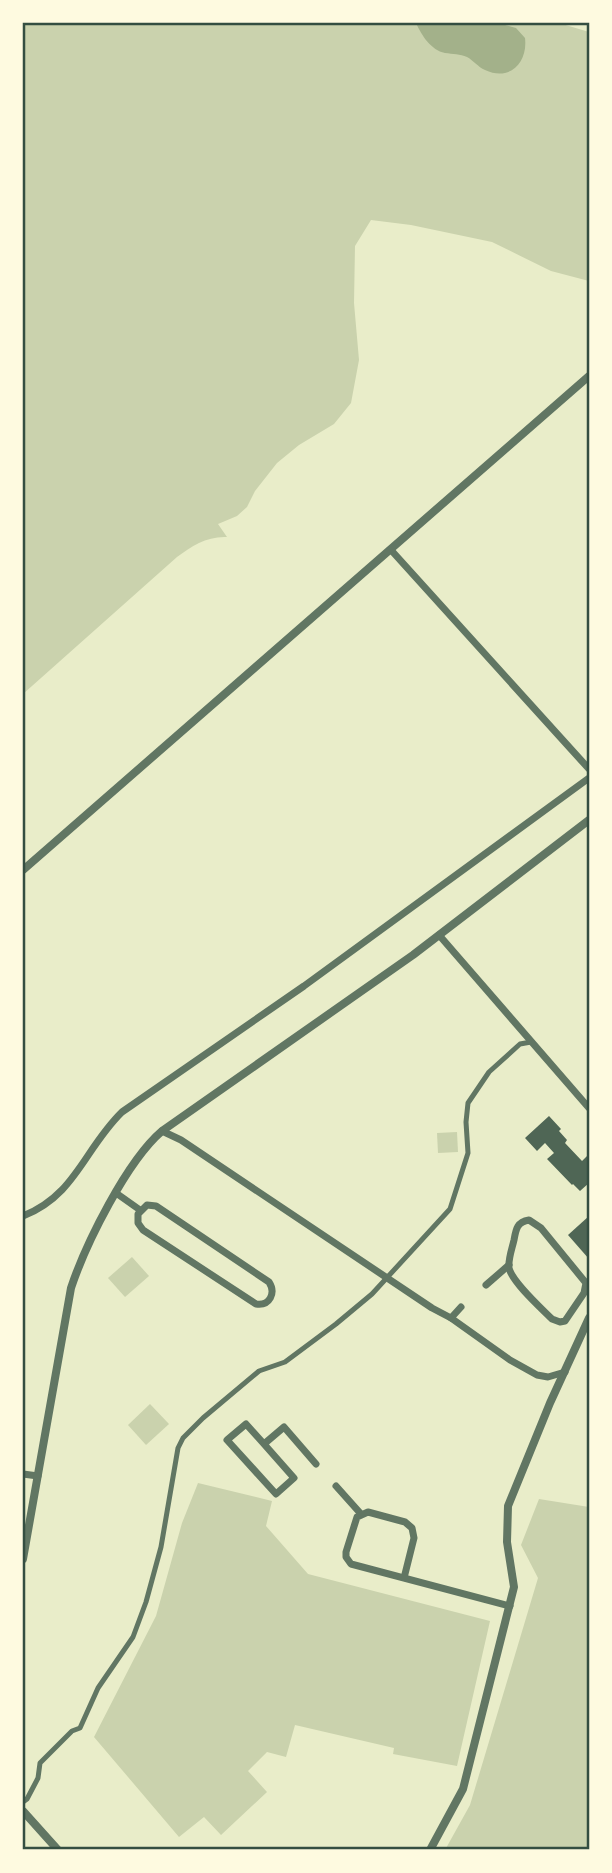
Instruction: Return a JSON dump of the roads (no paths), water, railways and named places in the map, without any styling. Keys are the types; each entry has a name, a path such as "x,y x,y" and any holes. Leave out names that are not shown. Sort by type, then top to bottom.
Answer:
{"street":[{"path":"23,870 589,376"},
{"path":"391,550 589,769"},
{"path":"23,1216 56,1198 71,1182 103,1132 122,1112 478,862 589,778"},
{"path":"23,1559 71,1288 116,1193 142,1153 162,1131 439,935 589,820"},
{"path":"439,935 589,1108"},
{"path":"23,1801 27,1799 38,1778 40,1763 72,1731 80,1728 98,1688 133,1637 161,1547 178,1448 183,1438 259,1371 285,1362 337,1324 388,1278 450,1209 468,1153 468,1103 480,1083 520,1044 531,1042"},
{"path":"162,1131 189,1145 510,1360 537,1375 548,1377 565,1371"},
{"path":"116,1193 140,1210"},
{"path":"147,1205 156,1206 190,1228 269,1282 273,1290 271,1298 264,1304 256,1304 143,1230 137,1219 140,1210 147,1205"},
{"path":"486,1285 509,1265 517,1226 529,1220 541,1228 581,1273 586,1288 568,1318 555,1321 516,1280 509,1265"},
{"path":"451,1318 461,1307"},
{"path":"430,1850 463,1789 510,1606 514,1587 507,1542 508,1506 589,1318"},
{"path":"246,1424 264,1444 294,1478 276,1494 227,1440 246,1424"},
{"path":"264,1444 284,1427 316,1464"},
{"path":"23,1474 38,1476"},
{"path":"336,1486 361,1514"},
{"path":"404,1578 414,1538 412,1528 405,1522 369,1512 361,1514 355,1520 346,1552 348,1560 355,1565 404,1578 510,1606"},
{"path":"23,1811 58,1850"}]}
